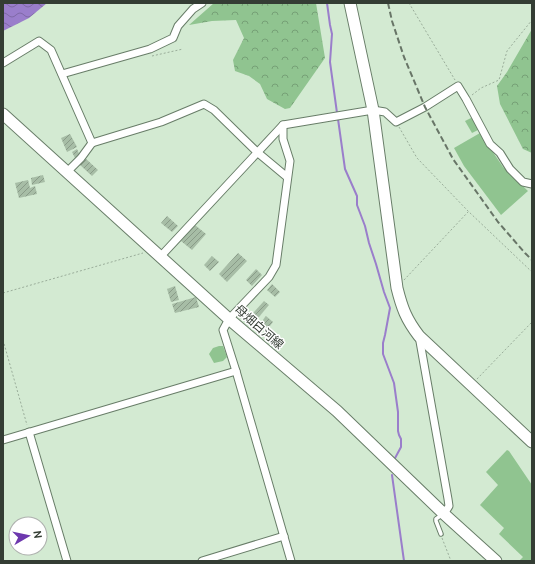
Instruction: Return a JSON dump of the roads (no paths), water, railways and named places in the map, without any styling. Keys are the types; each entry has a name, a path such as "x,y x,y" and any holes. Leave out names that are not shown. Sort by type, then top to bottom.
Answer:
{"main road":[{"path":"350,3 373,110 397,288 401,305 410,323 419,336 532,442"},
{"name":"母畑白河線","path":"3,114 229,319 337,411 444,514 496,561"}],"street":[{"path":"62,74 150,50 173,38 178,26 194,9 202,3"},
{"path":"3,63 39,42 51,50 92,143"},
{"path":"157,253 283,125 373,110 385,112 396,122 425,107 458,86 466,98 490,144 500,153 510,169 523,182 532,184"},
{"path":"68,172 92,143 161,122 204,104 214,110 257,152 288,177"},
{"path":"283,125 283,138 290,161 276,265 269,277 229,319 223,330 291,561"},
{"path":"419,336 449,506 444,514"},
{"path":"3,440 236,371"},
{"path":"29,432 67,561"},
{"path":"202,561 284,536"}],"lane":[{"path":"441,534 436,519 444,514"}],"water":[{"path":"3,3 47,3 29,18 3,31"}],"waterway":[{"path":"327,3 332,34 330,62 337,113"},
{"path":"338,119 345,169 357,196 357,205 365,226 390,308 383,343 383,354 394,383 398,412 398,431 401,439 401,447 394,460"},
{"path":"392,475 404,561"}],"railway":[{"path":"388,3 392,21 404,57 425,107 453,159 498,222 532,260"}]}
